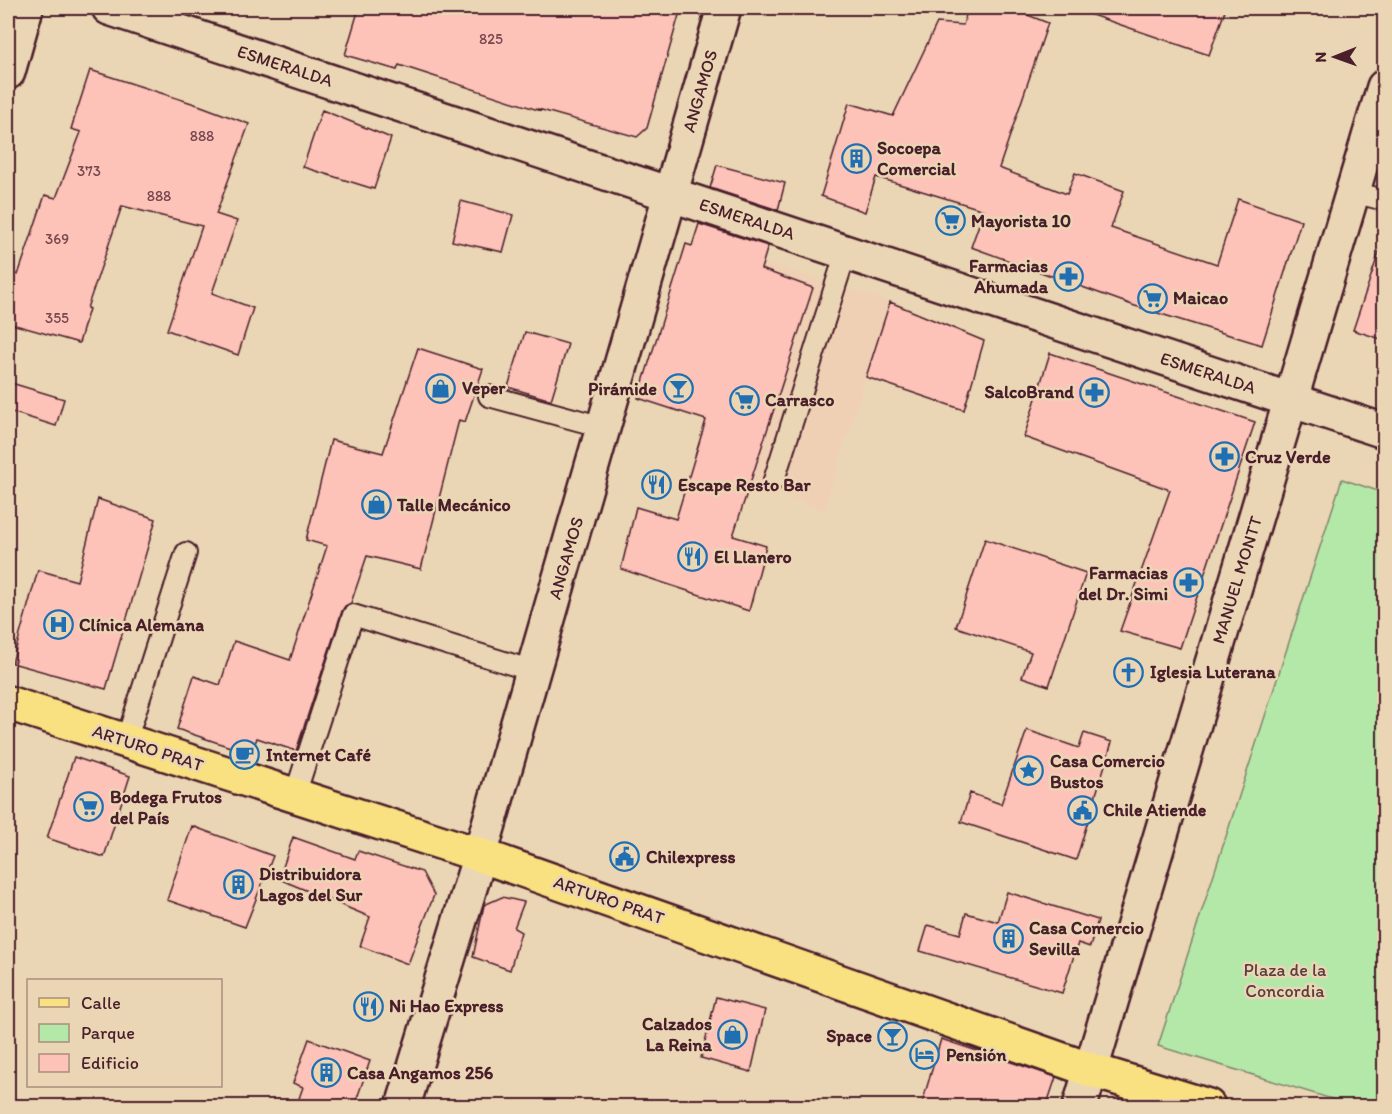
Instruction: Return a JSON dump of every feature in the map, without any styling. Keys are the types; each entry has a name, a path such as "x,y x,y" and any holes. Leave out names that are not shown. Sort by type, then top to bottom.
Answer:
{"main road":[{"name":"ARTURO PRAT","path":"8,703 480,855 1091,1070 1208,1107"}],"street":[{"path":"8,72 26,8"},
{"name":"ESMERALDA","path":"109,8 1384,431"},
{"name":"ANGAMOS","path":"403,1107 480,855 724,8"},
{"name":"MANUEL MONTT","path":"1080,1107 1384,87"}],"lane":[{"path":"1353,192 1384,200"},
{"path":"774,480 846,252"},
{"path":"489,396 603,427"},
{"path":"126,741 186,553"},
{"path":"295,795 354,615 533,671"}],"shaded area":[{"path":"757,260 890,302 824,510 749,485 745,498 688,480"}],"green space":[{"name":"Plaza de la Concordia","path":"1342,479 1384,493 1384,1106 1355,1106 1158,1046"}],"building":[{"path":"359,8 681,8 647,128 637,137 538,110 399,65 397,70 345,55"},
{"path":"968,8 1010,8 1048,23 999,168 1067,194 1075,173 1124,191 1111,228 1217,264 1238,199 1301,221 1262,345 1135,306 971,247 984,210 876,177 865,212 821,196 849,103 893,116 937,23 963,25"},
{"path":"1084,8 1226,8 1209,55 1083,12"},
{"path":"90,70 249,124 216,214 237,221 212,293 253,308 238,355 167,330 202,226 122,206 87,308 89,309 79,343 8,323 8,271 18,275 45,195 56,198 81,132 71,129"},
{"path":"322,110 391,138 374,189 303,167"},
{"path":"717,165 785,183 778,210 710,188"},
{"path":"461,201 513,215 503,252 452,241"},
{"path":"699,224 768,246 761,269 813,288 733,536 766,546 749,611 621,569 636,507 676,519 706,420 638,398 686,244 692,246"},
{"path":"1379,252 1384,253 1384,340 1353,330"},
{"path":"890,302 984,341 964,410 866,377"},
{"path":"525,332 568,344 551,400 508,387"},
{"path":"418,348 483,369 465,422 459,420 421,569 367,556 351,603 342,611 296,751 257,738 251,754 177,729 194,676 220,685 234,641 290,660 327,546 306,540 331,440 383,453"},
{"path":"1050,353 1255,422 1180,648 1120,631 1170,490 1024,437"},
{"path":"8,382 64,399 56,426 8,411"},
{"path":"98,499 156,519 106,689 12,663 38,570 77,581"},
{"path":"985,539 1086,573 1049,686 1022,677 1031,652 956,627"},
{"path":"1027,730 1079,748 1084,733 1112,742 1076,860 961,822 970,793 1001,804"},
{"name":"Bodega Frutos del País","path":"74,757 130,776 104,857 47,838"},
{"path":"192,826 273,856 245,927 167,900"},
{"path":"293,837 355,859 358,851 422,872 434,895 408,964 360,946 370,917 279,879"},
{"name":"Casa Comercio Sevilla","path":"1007,892 1098,920 1090,947 1078,943 1062,993 920,951 928,925 960,934 966,913 998,922"},
{"path":"502,897 524,902 514,928 521,932 510,970 473,957 484,905"},
{"name":"Calzados La Reina","path":"716,997 765,1010 751,1072 701,1058"},
{"name":"Casa Angamos 256","path":"309,1039 370,1061 354,1107 296,1107 303,1087 293,1083"},
{"path":"941,1039 1056,1077 1046,1107 921,1107"}],"place":[{"name":"Socoepa Comercial","path":"856,158"},
{"name":"Mayorista 10","path":"950,221"},
{"name":"Farmacias Ahumada","path":"1069,276"},
{"name":"Maicao","path":"1152,298"},
{"name":"Veper","path":"441,388"},
{"name":"Pirámide","path":"678,389"},
{"name":"SalcoBrand","path":"1095,392"},
{"name":"Carrasco","path":"744,400"},
{"name":"Cruz Verde","path":"1224,457"},
{"name":"Escape Resto Bar","path":"657,485"},
{"name":"Talle Mecánico","path":"376,505"},
{"name":"El Llanero","path":"693,557"},
{"name":"Farmacias del Dr. Simi","path":"1189,583"},
{"name":"Clínica Alemana","path":"58,625"},
{"name":"Iglesia Luterana","path":"1129,672"},
{"name":"Internet Café","path":"245,755"},
{"name":"Casa Comercio Bustos","path":"1029,771"},
{"name":"Bodega Frutos del País","path":"89,807"},
{"name":"Chile Atiende","path":"1082,810"},
{"name":"Chilexpress","path":"625,857"},
{"name":"Distribuidora Lagos del Sur","path":"238,884"},
{"name":"Casa Comercio Sevilla","path":"1008,938"},
{"name":"Ni Hao Express","path":"368,1006"},
{"name":"Calzados La Reina","path":"733,1034"},
{"name":"Space","path":"893,1036"},
{"name":"Pensión","path":"925,1055"},
{"name":"Casa Angamos 256","path":"326,1073"}]}
